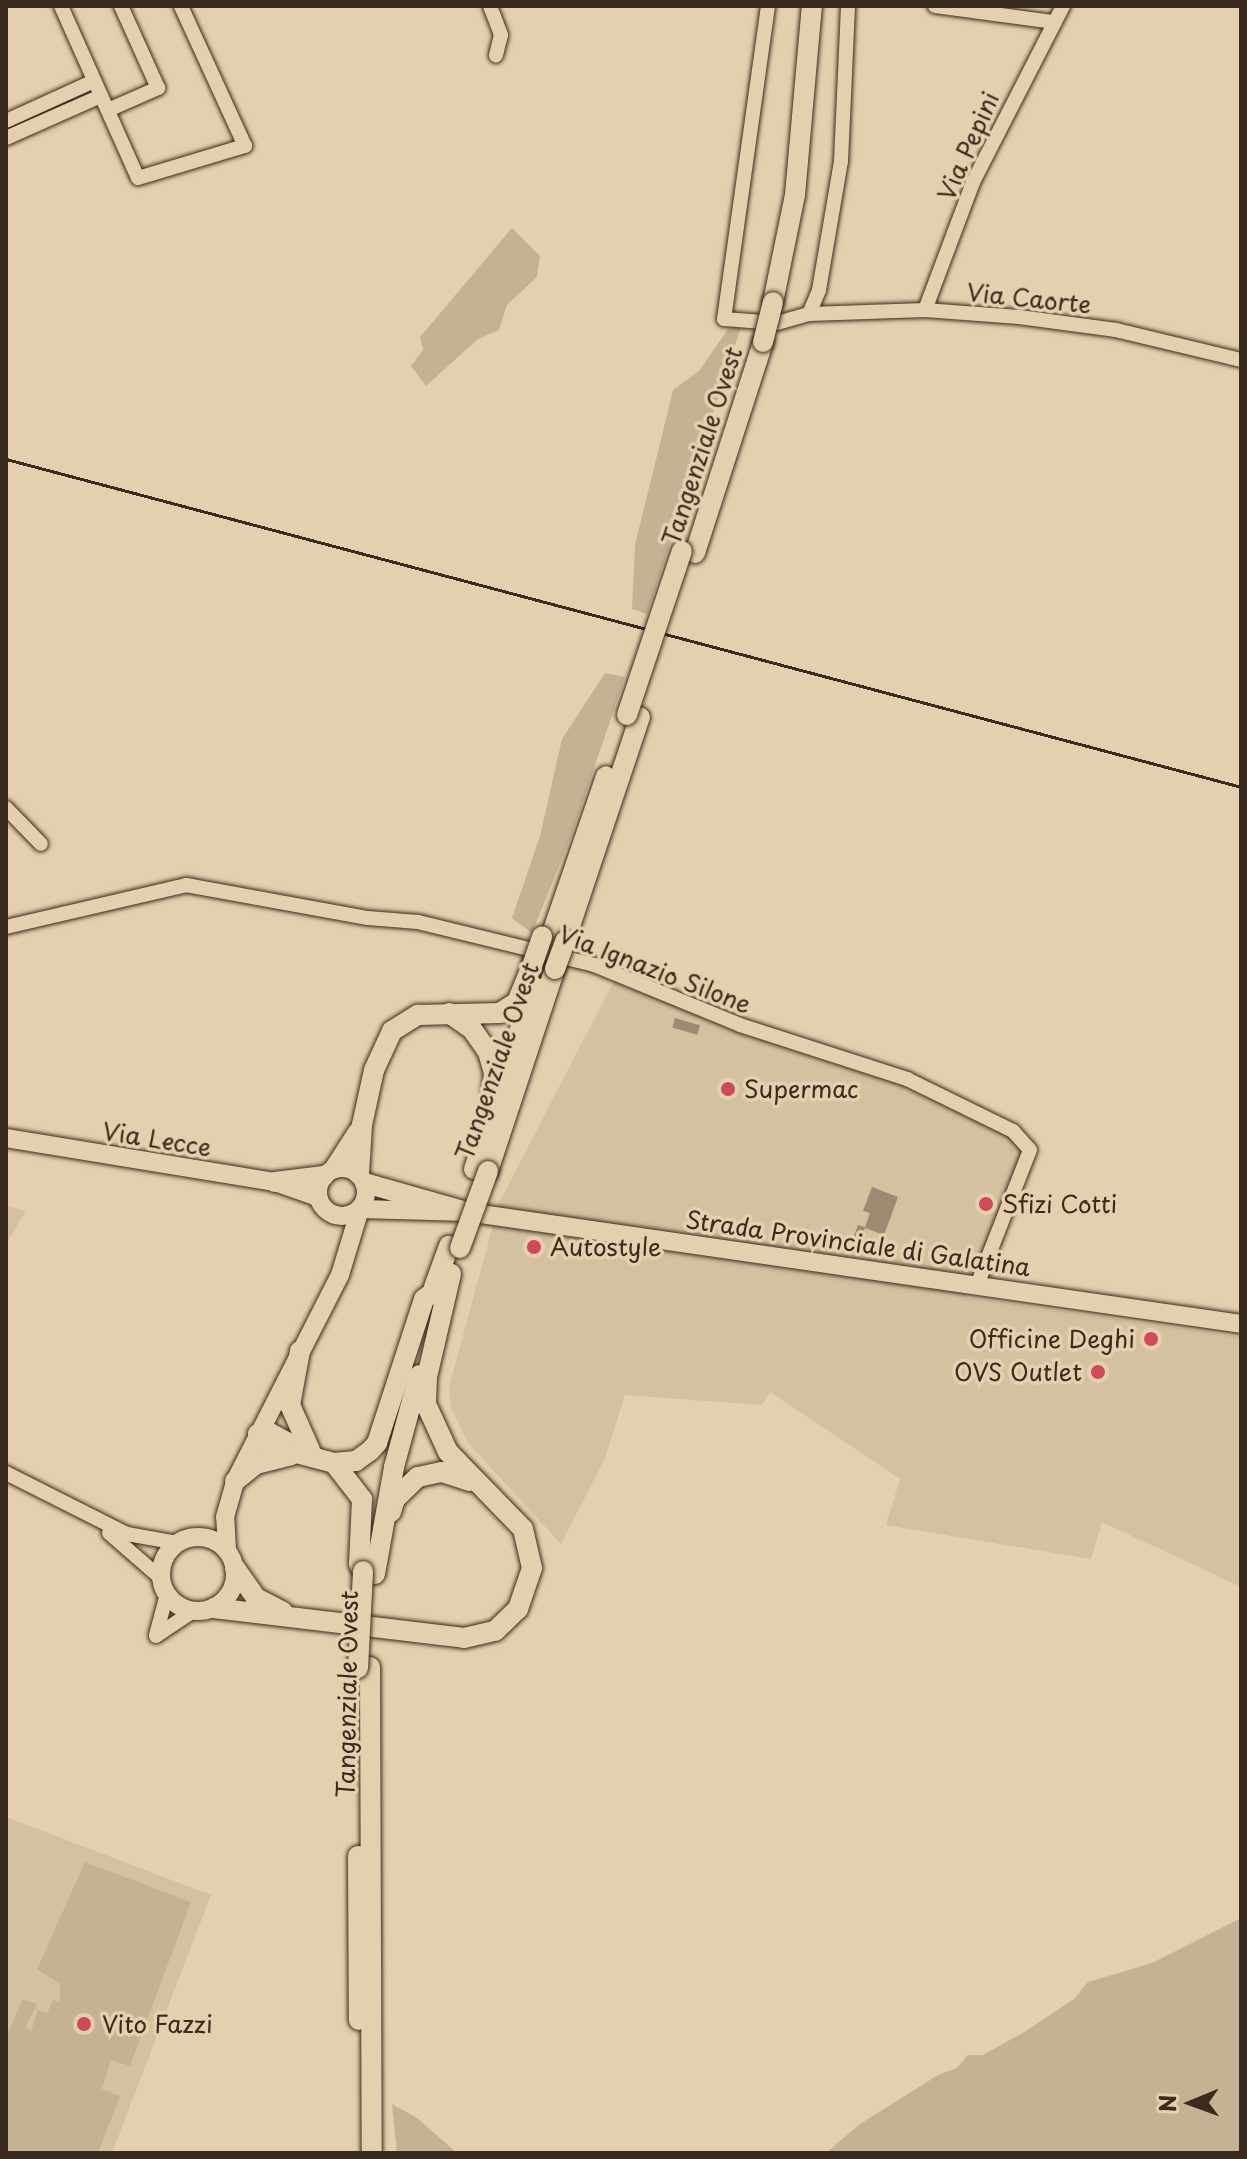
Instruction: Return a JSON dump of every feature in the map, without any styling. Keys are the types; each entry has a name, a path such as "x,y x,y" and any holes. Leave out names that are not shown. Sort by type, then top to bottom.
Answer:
{"highway":[{"name":"Tangenziale Ovest","path":"552,939 634,716 767,301 797,180 802,8"},
{"name":"Tangenziale Ovest","path":"552,939 557,895 566,890 634,716"},
{"path":"467,1212 362,1178 362,1125 374,1070 392,1031 418,1015 488,1015 510,1008 543,965 552,939"},
{"name":"Tangenziale Ovest","path":"360,2153 364,1667 375,1489 432,1293 454,1247 543,965"},
{"path":"449,1013 472,1029 492,1062 494,1085 479,1167"},
{"path":"275,1182 329,1172 362,1125"},
{"name":"Tangenziale Ovest","path":"371,1570 404,1424 451,1274 454,1247"},
{"path":"204,1609 298,1617 464,1638 503,1625 528,1589 531,1548 517,1519 477,1483 441,1442 426,1404 427,1377 451,1274"},
{"path":"232,1489 256,1464 316,1458 356,1461 377,1443 424,1299 432,1293"},
{"path":"300,1351 290,1405 300,1435 316,1458"},
{"path":"258,1434 298,1445 362,1499 359,1564 371,1570 395,1499 410,1483 442,1472 477,1483"},
{"path":"231,1559 256,1598 298,1617"},
{"name":"Tangenziale Ovest","path":"364,1667 372,2153"}],"main road":[{"name":"Via Lecce","path":"6,1138 275,1182 318,1197"},
{"path":"232,1489 233,1587 204,1609 164,1587 164,1558 232,1489 340,1275 366,1197 362,1178 329,1172 318,1197 334,1215 345,1245 340,1275"},
{"name":"Strada Provinciale di Galatina","path":"360,1209 467,1212 1241,1324"},
{"path":"334,1215 360,1209"},
{"path":"182,1541 204,1537 231,1559"}],"street":[{"path":"61,6 138,178 245,146 181,6"},
{"path":"108,110 158,88 121,6"},
{"path":"490,6 501,35 496,55"},
{"name":"Via Caorte","path":"768,6 724,319 777,323 809,314 925,310 1116,330 1241,360"},
{"path":"809,314 833,226 849,6"},
{"path":"935,6 1053,22"},
{"name":"Via Pepini","path":"925,310 973,182 1063,6"},
{"path":"6,121 94,81"},
{"path":"6,138 101,96"},
{"path":"6,808 41,844"},
{"name":"Via Ignazio Silone","path":"6,927 186,885 368,918 418,922 594,965 740,1025 907,1079 1013,1131 1030,1150 977,1285"},
{"path":"392,1210 414,1204 416,1196"},
{"path":"6,1473 86,1516 149,1541 182,1541"},
{"path":"86,1516 164,1587 156,1636 204,1609"}],"shaded area":[{"path":"512,228 540,256 537,277 507,305 499,330 478,339 426,386 411,366 423,350 420,337"},
{"path":"742,324 647,614 632,609 635,545 673,390 699,371 728,329"},
{"path":"605,673 625,677 570,839 532,933 512,918 540,836 562,739"},
{"path":"615,979 735,1031 913,1088 1005,1131 1026,1151 1024,1166 966,1297 1241,1337 1241,1587 1102,1522 1091,1559 886,1525 900,1479 770,1392 762,1405 625,1395 605,1458 561,1544 468,1443 451,1408 449,1387 499,1203"},
{"path":"675,1018 700,1025 697,1035 672,1028"},
{"path":"872,1187 898,1197 884,1235 865,1228 859,1243 852,1241 858,1225 865,1227 870,1213 863,1211"},
{"path":"6,1206 26,1211 6,1244"},
{"name":"Vito Fazzi","path":"6,1817 211,1895 112,2153 6,2153"},
{"name":"Vito Fazzi","path":"85,1862 191,1902 130,2066 111,2060 102,2089 120,2096 98,2153 6,2153 6,2037 23,1999 37,2004 25,2028 31,2031 38,2010 47,2014 53,2000 60,2002 60,1984 37,1969"},
{"path":"1241,1918 1241,2153 826,2153 860,2124 938,2075 957,2068 968,2055 983,2055 1026,2031 1074,1999 1088,1982 1152,1963"},
{"path":"392,2104 417,2118 457,2153 397,2153"}],"railway":[{"path":"6,459 1241,787"}],"place":[{"name":"Supermac","path":"728,1089"},
{"name":"Sfizi Cotti","path":"986,1204"},
{"name":"Autostyle","path":"534,1247"},
{"name":"Officine Deghi","path":"1151,1339"},
{"name":"OVS Outlet","path":"1098,1372"},
{"name":"Vito Fazzi","path":"84,2024"}]}
